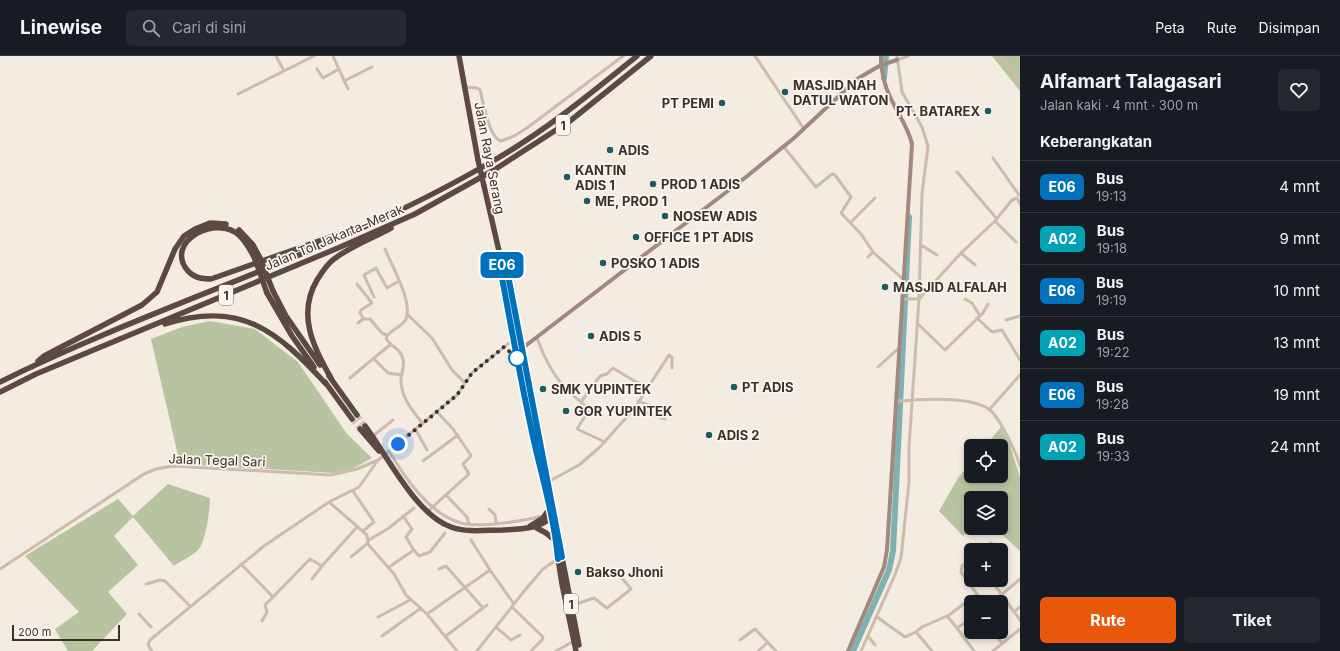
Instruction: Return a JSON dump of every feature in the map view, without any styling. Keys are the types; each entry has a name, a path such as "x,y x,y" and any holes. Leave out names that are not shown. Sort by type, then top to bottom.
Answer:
{"highway":[{"name":"Jalan Raya Serang","path":"459,56 478,160 502,264 501,272 513,340 519,351"},
{"name":"Jalan Tol Jakarta–Merak","path":"0,382 91,339 337,240 376,222 492,162 565,114 637,56"},
{"name":"Jalan Tol Jakarta–Merak","path":"0,392 36,374 331,252 415,214 494,170 570,121 650,56"},
{"path":"36,374 176,320 196,316 216,316 250,322 269,330 290,347 326,384 355,417 331,378 311,340 308,322 308,301 315,283 322,271 335,258 415,214"},
{"path":"331,378 296,332 273,291 257,259 240,235 224,228 209,228 193,237 183,248 182,258 185,267 191,274 200,278 210,278 376,222"},
{"path":"34,365 44,356 142,305 151,298 162,282 175,249 184,236 195,229 210,223 225,224 234,227 243,233 253,245 267,293 292,336 326,384"},
{"name":"Jalan Raya Serang","path":"502,264 507,270 519,351 550,508 550,516"},
{"path":"386,455 362,428 373,436 386,455 419,504 441,523 458,529 486,530 537,526 550,516"},
{"name":"Jalan Raya Serang","path":"541,461 548,482 550,516 580,651"},
{"path":"528,527 550,516"},
{"path":"537,526 556,539"},
{"name":"Jalan Raya Serang","path":"573,625 576,651"}],"street":[{"path":"276,56 284,71"},
{"path":"238,94 314,56"},
{"path":"333,56 348,89"},
{"path":"465,87 477,88 480,90 491,130 494,137 501,141 514,136 527,128 623,56"},
{"path":"755,56 804,129"},
{"path":"848,651 884,567 887,550 904,299 912,144 907,130 888,93 881,56"},
{"path":"519,351 784,147 856,80 882,64 892,62 897,58 908,56"},
{"path":"1001,56 1020,81"},
{"path":"862,650 901,558 909,482 909,447 914,400 922,194 927,140 922,127 902,92 897,58"},
{"path":"344,81 372,67"},
{"path":"317,68 323,78 339,69"},
{"path":"784,147 816,187 832,174 835,175 851,198 841,212 851,222 874,252 905,280"},
{"path":"993,158 1019,196 1020,204"},
{"path":"957,172 1016,242"},
{"path":"904,299 919,299 961,253 996,220 1012,200 1019,196"},
{"path":"851,222 875,198"},
{"path":"921,245 937,255"},
{"path":"385,249 406,299 407,314 406,320 387,335"},
{"path":"868,257 874,252"},
{"path":"961,253 975,265"},
{"path":"369,299 376,296 364,275 376,268 387,288 399,281"},
{"path":"358,284 372,304 360,312 363,319"},
{"path":"965,299 974,305 979,317 992,332 1002,330 1020,360"},
{"path":"918,324 945,350 979,317 986,309 988,304"},
{"path":"407,314 432,338 452,370 464,382"},
{"path":"1006,320 1020,316"},
{"path":"358,323 363,319 370,319 382,333 387,335"},
{"path":"387,335 387,340 397,348 403,358 402,386 406,400 423,424"},
{"path":"537,338 547,362 556,376 589,411 577,429 604,442"},
{"name":"Jalan Tegal Sari","path":"0,569 111,495 156,469 173,466 330,475 357,469 378,460 416,430 458,393 464,382 475,369 513,340"},
{"path":"350,378 391,344"},
{"path":"878,367 900,347"},
{"path":"548,482 579,465 604,442 634,409 647,386 669,355 672,357 672,368"},
{"path":"374,358 388,373 402,375"},
{"path":"581,402 600,376 607,374 613,368 636,382 647,386"},
{"path":"991,408 1020,375"},
{"path":"898,401 914,400 963,402 991,408 1009,440 1020,466"},
{"path":"638,401 669,413"},
{"path":"634,409 665,419"},
{"path":"427,512 470,474 463,464 471,456 458,435 437,412"},
{"path":"373,436 393,420"},
{"path":"416,430 427,450"},
{"path":"423,461 458,435"},
{"path":"386,455 433,507 454,520 469,524 520,522 550,516"},
{"path":"152,651 148,643 190,606 241,564 330,502 353,491 362,484 378,460"},
{"path":"353,491 374,522 363,532"},
{"path":"446,495 467,517 469,524"},
{"path":"330,502 369,538 368,541 389,567 406,595 427,614 457,651"},
{"path":"351,557 368,541 414,508"},
{"path":"489,509 495,516 496,522"},
{"path":"404,516 412,529 406,538 419,556 425,555 434,547 445,533"},
{"path":"312,578 357,527"},
{"path":"471,540 513,605 543,637 531,651"},
{"path":"389,567 414,550"},
{"path":"478,651 543,569 560,558"},
{"path":"262,621 267,612 265,605 310,559 322,566"},
{"path":"241,564 273,597"},
{"path":"964,564 960,570 964,576"},
{"path":"439,569 446,566 483,608"},
{"path":"427,614 490,570"},
{"path":"569,607 594,598 607,608 631,589 620,577"},
{"path":"996,587 1002,595 1020,579"},
{"path":"146,584 160,580 165,581 190,606"},
{"path":"877,617 905,638 922,627 946,616 977,594 972,587"},
{"path":"378,617 410,600"},
{"path":"446,636 488,604"},
{"path":"1008,604 1020,620"},
{"path":"1014,612 1020,607"},
{"path":"382,636 421,608"},
{"path":"139,614 151,627"},
{"path":"946,616 974,651"},
{"path":"957,628 964,624"},
{"path":"497,628 511,640 520,635"},
{"path":"740,640 755,629 776,651"},
{"path":"993,651 1020,629"},
{"path":"154,630 158,634"},
{"path":"916,632 931,651"},
{"path":"868,636 875,645"},
{"path":"999,639 1002,643"},
{"path":"556,651 574,641"},
{"path":"758,651 767,643"}],"green space":[{"path":"992,56 1020,56 1020,91"},
{"path":"210,321 255,329 298,362 347,434 372,458 354,468 334,473 180,464 151,339 182,327"},
{"path":"1001,427 1007,439 991,439"},
{"path":"1008,441 1020,477 1020,551 1003,535 1008,535 1008,491 964,491 963,536 939,511 958,478 964,471 964,483 1008,483"},
{"path":"168,484 210,498 207,525 201,546 193,554 174,566 133,517 114,536 138,565 108,592 127,614 92,651 68,651 55,629 79,612 25,556 118,499 133,516"}],"waterway":[{"path":"884,78 886,56"},
{"path":"853,651 889,570 893,551 909,217"}],"tunnel":[{"path":"357,415 365,426"},
{"path":"352,419 360,429"}],"bus line":[{"name":"E06","path":"558,559 550,508 543,483 513,340 501,272 502,264 507,270 519,339 562,557"}],"place":[{"name":"MASJID NAH DATUL WATON","path":"785,92"},
{"name":"PT PEMI","path":"722,103"},
{"name":"PT. BATAREX","path":"988,111"},
{"name":"ADIS","path":"610,150"},
{"name":"KANTIN ADIS 1","path":"567,177"},
{"name":"PROD 1 ADIS","path":"653,184"},
{"name":"ME, PROD 1","path":"587,201"},
{"name":"NOSEW ADIS","path":"665,216"},
{"name":"OFFICE 1 PT ADIS","path":"636,237"},
{"name":"POSKO 1 ADIS","path":"603,263"},
{"name":"MASJID ALFALAH","path":"885,287"},
{"name":"ADIS 5","path":"591,336"},
{"name":"PT ADIS","path":"734,387"},
{"name":"SMK YUPINTEK","path":"543,389"},
{"name":"GOR YUPINTEK","path":"566,411"},
{"name":"ADIS 2","path":"709,435"},
{"name":"Bakso Jhoni","path":"578,572"}],"route":[{"path":"398,444 457,395 464,382 472,373 504,347 517,358"}]}
